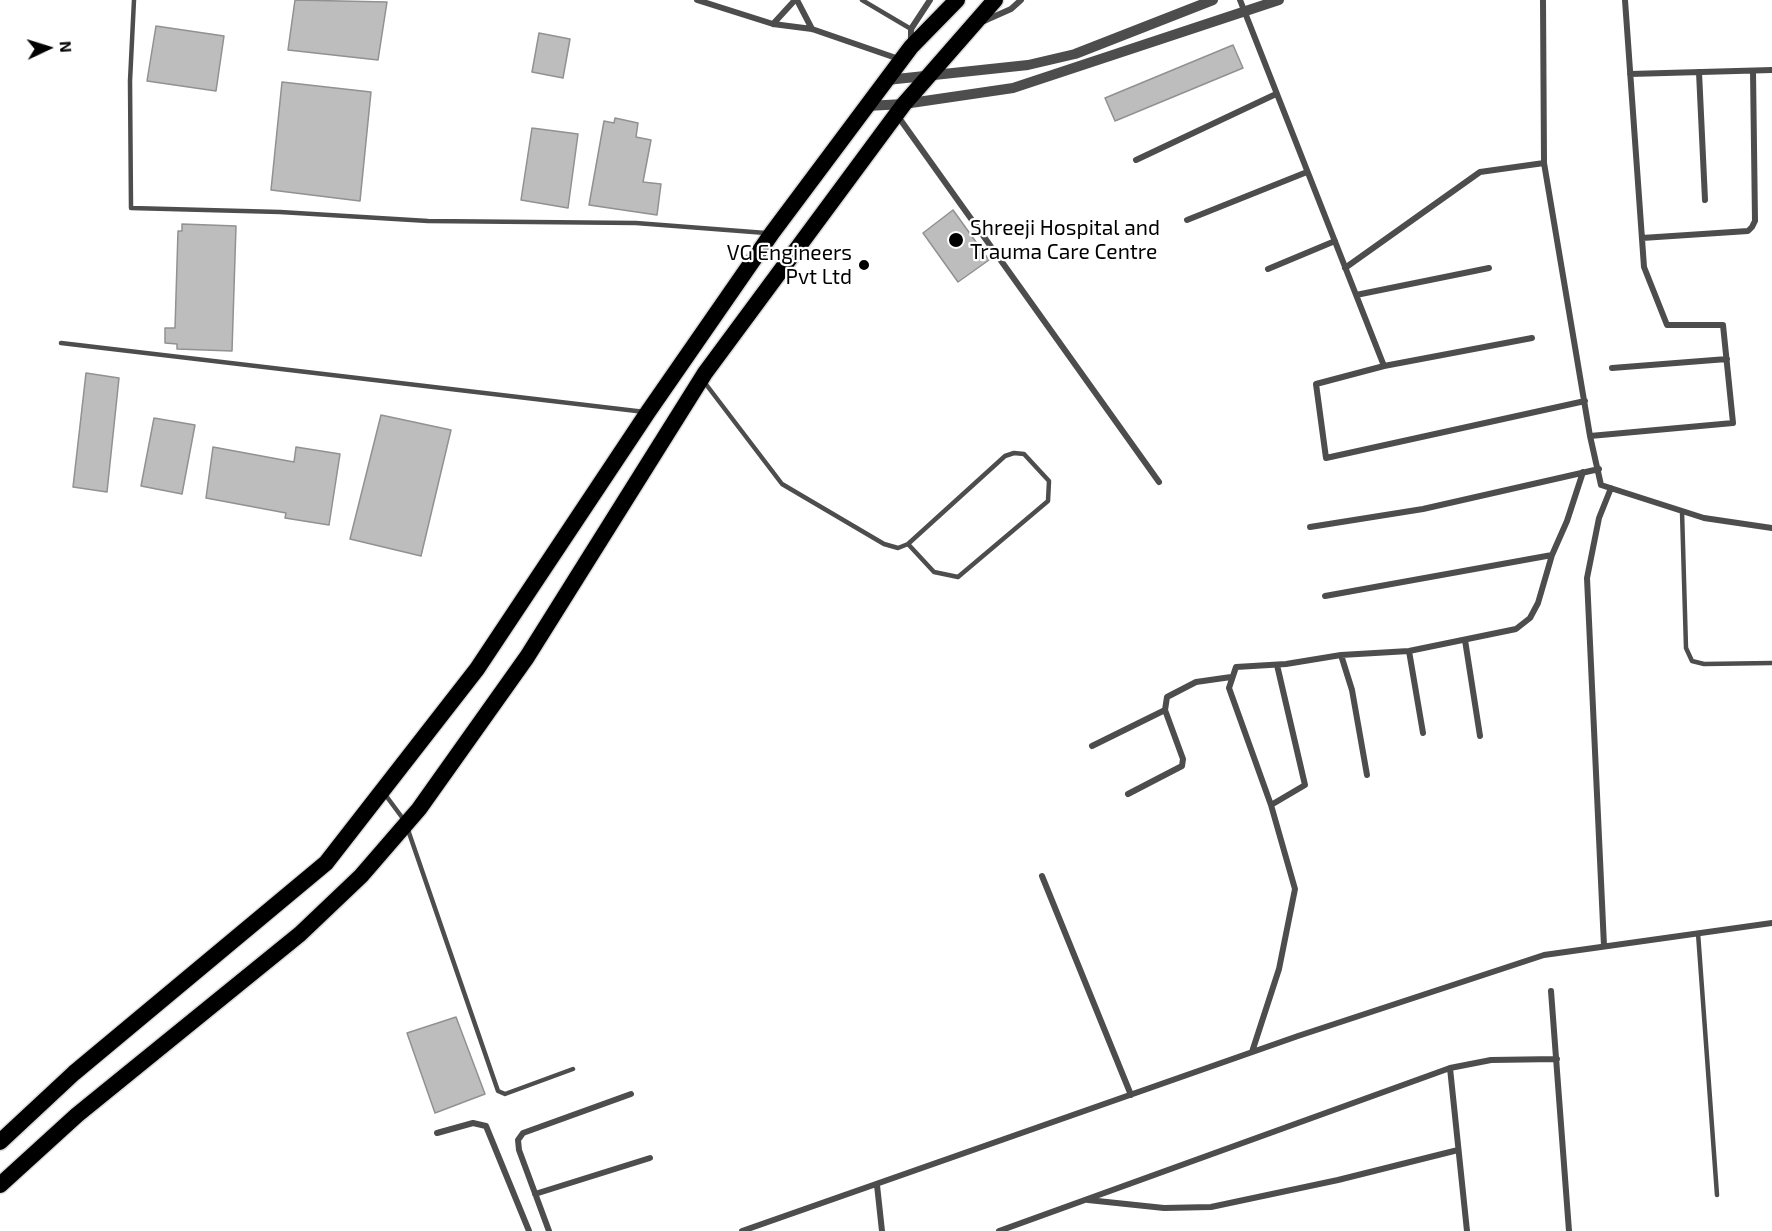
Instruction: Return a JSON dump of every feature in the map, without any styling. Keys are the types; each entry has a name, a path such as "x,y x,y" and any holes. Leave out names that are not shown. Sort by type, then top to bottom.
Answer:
{"highway":[{"path":"0,1142 74,1073 326,863 477,669 648,412 772,233 886,80 957,0"},
{"path":"0,1185 77,1115 300,934 361,876 406,824 527,657 702,378 900,109 995,0"}],"street":[{"path":"697,0 773,24 812,29 907,54 911,29 930,0"},
{"path":"773,24 796,0 812,29"},
{"path":"972,26 1011,9 1021,0"},
{"path":"886,80 1028,65 1075,54 1213,0"},
{"path":"1240,0 1384,366"},
{"path":"867,106 900,109 1013,88 1279,0"},
{"path":"1543,0 1545,163 1590,436 1601,484 1704,518 1772,528"},
{"path":"1590,436 1733,423 1723,325 1667,325 1644,267 1625,0"},
{"path":"1630,74 1772,70"},
{"path":"1642,238 1748,231 1752,227 1755,221 1753,71"},
{"path":"1699,72 1705,200"},
{"path":"1136,160 1276,94"},
{"path":"900,109 1159,482"},
{"path":"1345,268 1480,172 1545,163"},
{"path":"1187,220 1307,172"},
{"path":"1268,269 1335,241"},
{"path":"1356,296 1489,268"},
{"path":"1532,338 1384,366 1316,384 1326,458 1585,401"},
{"path":"1612,368 1727,359"},
{"path":"1310,527 1423,508 1599,469"},
{"path":"1252,1052 1279,969 1296,889 1271,805 1228,688 1236,667 1277,665 1341,655 1409,651 1516,630 1530,618 1538,603 1552,555 1568,521 1583,472"},
{"path":"1604,946 1587,578 1599,518 1611,488"},
{"path":"1325,596 1552,555"},
{"path":"1465,640 1480,736"},
{"path":"1409,651 1423,733"},
{"path":"1341,655 1352,690 1368,775"},
{"path":"1271,805 1305,785 1277,665"},
{"path":"1128,794 1182,766 1183,759 1165,710 1167,697 1186,686 1203,680 1231,677"},
{"path":"1092,746 1165,710"},
{"path":"1042,876 1131,1095"},
{"path":"742,1231 1252,1052 1544,955 1772,923"},
{"path":"1551,991 1569,1231"},
{"path":"999,1231 1450,1068 1491,1060 1557,1059"},
{"path":"1450,1068 1467,1231"},
{"path":"549,1231 519,1150 518,1140 523,1133 631,1094"},
{"path":"437,1133 473,1123 486,1126 529,1231"},
{"path":"1086,1200 1164,1208 1211,1207 1338,1180 1458,1150"},
{"path":"535,1194 650,1158"},
{"path":"877,1185 882,1231"},
{"path":"767,1223 769,1231"}],"lane":[{"path":"134,0 130,81 131,208 280,212 428,221 636,223 772,233"},
{"path":"862,0 911,29"},
{"path":"61,343 648,412"},
{"path":"702,378 782,484 884,544 898,548 908,544 1005,456 1014,453 1024,454 1049,481 1048,501 958,577 934,572 908,544"},
{"path":"1682,511 1686,648 1692,661 1704,664 1772,663"},
{"path":"382,791 406,824 498,1091 505,1094 573,1069"},
{"path":"1698,933 1717,1195"}],"building":[{"path":"295,0 387,2 378,60 288,50"},
{"path":"156,26 224,36 216,91 147,81"},
{"path":"539,33 570,39 563,78 532,72"},
{"path":"1233,45 1243,68 1115,121 1105,98"},
{"path":"282,82 371,92 360,201 271,190"},
{"path":"615,118 638,123 636,137 651,140 643,182 661,184 657,215 589,205 604,121 614,123"},
{"path":"532,128 578,134 568,208 521,200"},
{"path":"953,210 989,260 958,282 923,233"},
{"path":"182,224 236,226 232,351 177,349 177,344 165,343 165,328 175,328 178,231 182,231"},
{"path":"86,373 119,378 107,492 73,487"},
{"path":"381,415 451,430 421,556 350,539"},
{"path":"154,418 195,425 182,494 141,486"},
{"path":"213,447 294,462 296,447 340,454 329,525 285,518 286,513 206,498"},
{"path":"456,1017 485,1094 435,1113 407,1033"}],"place":[{"name":"Shreeji Hospital and Trauma Care Centre","path":"956,240"},
{"name":"VG Engineers Pvt Ltd","path":"864,265"}]}
